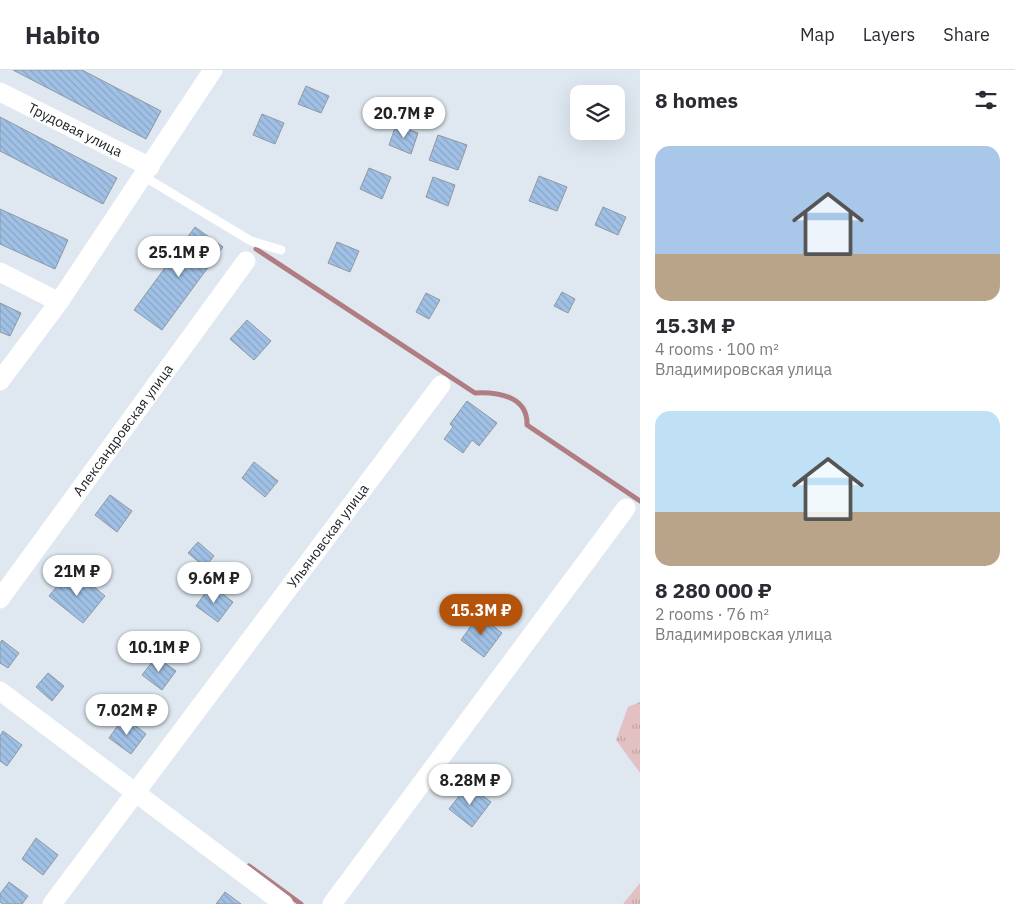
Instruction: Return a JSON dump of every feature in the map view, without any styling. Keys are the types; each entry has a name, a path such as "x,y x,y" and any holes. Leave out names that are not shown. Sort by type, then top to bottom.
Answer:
{"street":[{"path":"0,381 59,302 213,70"},
{"name":"Трудовая улица","path":"0,92 147,172"},
{"name":"Александровская улица","path":"0,599 246,261"},
{"path":"0,272 59,302"},
{"name":"Ульяновская улица","path":"52,904 441,384"},
{"path":"332,904 626,508"},
{"path":"0,691 136,791 284,904"}],"lane":[{"path":"147,172 251,241 281,250"}],"green space":[{"path":"640,702 640,773 616,740 628,707"},
{"path":"640,883 640,904 623,904"}],"building":[{"path":"13,70 82,70 161,111 146,139"},
{"path":"306,86 329,96 321,113 298,104"},
{"path":"262,114 284,123 275,144 253,135"},
{"path":"0,117 117,178 103,204 0,151"},
{"path":"396,125 418,133 411,154 389,145"},
{"path":"438,135 467,145 458,170 429,160"},
{"path":"369,168 391,177 382,199 360,189"},
{"path":"539,176 567,187 557,211 529,201"},
{"path":"433,177 455,185 448,206 426,197"},
{"path":"603,207 626,217 618,235 595,225"},
{"path":"0,209 68,240 55,269 0,244"},
{"path":"195,227 223,247 162,330 134,310"},
{"path":"337,242 359,251 350,272 328,263"},
{"path":"562,292 575,299 568,313 554,306"},
{"path":"426,293 440,300 429,319 416,312"},
{"path":"0,303 21,313 10,336 0,332"},
{"path":"247,320 271,341 254,360 230,339"},
{"path":"467,401 497,423 479,446 472,440 463,453 444,439 453,427 450,424"},
{"path":"254,462 278,481 265,497 242,478"},
{"path":"110,495 132,511 117,532 95,515"},
{"path":"198,542 214,556 205,567 188,553"},
{"path":"67,574 78,583 82,577 105,596 83,623 49,596"},
{"path":"211,585 233,602 218,622 196,606"},
{"path":"479,615 502,633 484,657 461,640"},
{"path":"2,640 19,653 8,668 0,663 0,643"},
{"path":"156,657 176,671 162,690 142,675"},
{"path":"48,673 64,686 52,701 36,687"},
{"path":"124,717 146,734 131,754 109,738"},
{"path":"3,731 22,745 7,766 0,761 0,736"},
{"path":"468,785 491,802 472,827 449,809"},
{"path":"36,838 58,855 43,875 22,859"},
{"path":"9,882 28,896 22,904 3,904 0,902 0,894"},
{"path":"225,892 241,904 216,904"}],"waterway":[{"path":"256,249 475,393 502,395 517,402 523,408 527,425 640,501"},
{"path":"249,866 301,904"}]}
